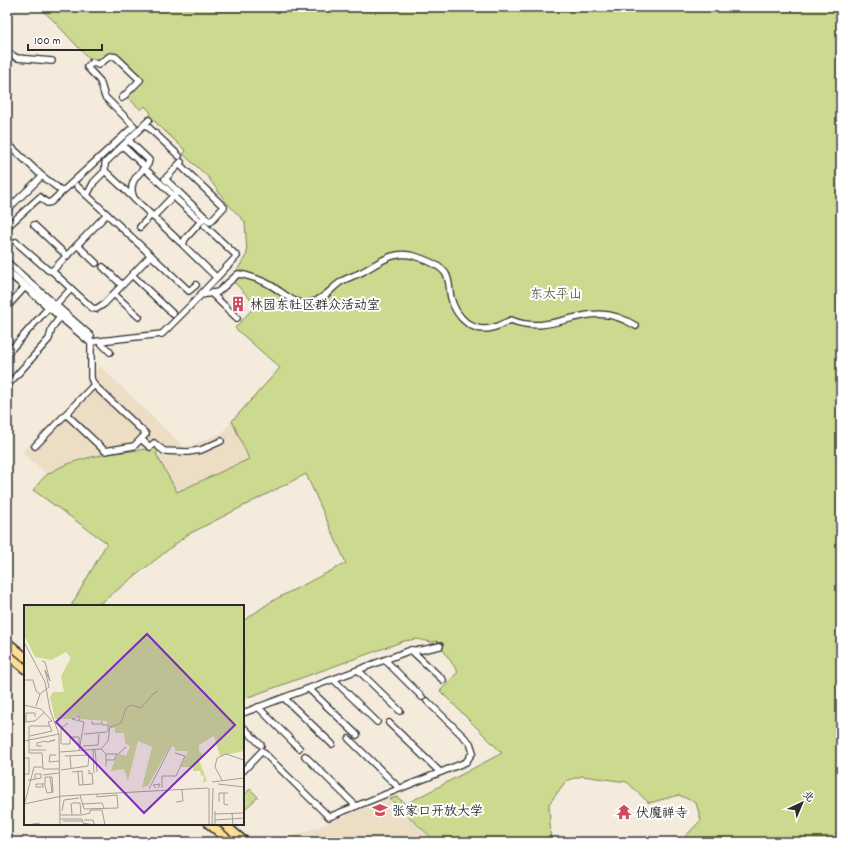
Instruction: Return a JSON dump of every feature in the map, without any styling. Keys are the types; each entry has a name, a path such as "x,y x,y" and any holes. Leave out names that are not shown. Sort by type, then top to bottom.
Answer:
{"main road":[{"path":"7,642 24,656"},
{"path":"7,654 24,668"},
{"path":"210,825 230,841 236,834"},
{"path":"225,825 245,842"}],"street":[{"path":"7,52 17,58 52,61"},
{"path":"7,227 40,197 48,204 134,126 105,96 100,81 87,68 92,62 98,65 110,56 116,57 140,80 122,98"},
{"path":"87,195 94,182 104,171 106,163 147,122 180,161 224,206 210,222 174,194 164,179 180,161"},
{"path":"128,140 149,160 132,182 131,191 135,200"},
{"path":"7,143 42,176 62,191"},
{"path":"123,146 198,219"},
{"path":"104,171 180,242"},
{"path":"7,210 42,176"},
{"path":"77,186 189,291 196,285"},
{"path":"140,227 174,194"},
{"path":"52,271 107,214"},
{"path":"205,217 185,239 184,245 216,277"},
{"path":"34,225 67,256"},
{"path":"7,271 25,287 52,306 60,317 91,339 109,340 162,334 236,256 205,226"},
{"path":"16,242 48,270 52,271 92,308 96,309 101,307 151,255"},
{"path":"77,245 96,263"},
{"path":"201,294 218,292 238,274 272,286 299,303 313,302 326,296 342,281 385,259 401,254 414,256 440,269 446,274 451,299 457,311 466,323 475,329 495,328 511,320 523,325 550,325 557,321 596,312 625,318 636,326"},
{"path":"7,262 52,306 91,339 91,378 94,385 146,434 134,446 105,451 66,414"},
{"path":"103,267 122,285"},
{"path":"132,275 173,314"},
{"path":"7,307 25,287"},
{"path":"7,354 52,306 71,289"},
{"path":"211,293 236,318"},
{"path":"114,294 139,317"},
{"path":"7,386 49,339 52,328 60,317"},
{"path":"102,344 109,351 109,340"},
{"path":"35,446 94,385"},
{"path":"141,439 150,447 154,443 164,451 202,450 221,441"},
{"path":"244,713 386,661 412,650 422,650 440,646"},
{"path":"412,650 443,680"},
{"path":"386,661 422,697"},
{"path":"359,671 400,711"},
{"path":"334,680 377,722"},
{"path":"309,689 356,735"},
{"path":"284,698 332,744"},
{"path":"244,770 262,751 329,817 466,762 473,752 470,743 427,701"},
{"path":"258,708 299,748"},
{"path":"389,723 440,772"},
{"path":"244,728 260,745"},
{"path":"349,739 399,788"},
{"path":"305,756 356,806"}],"shaded area":[{"path":"100,366 185,448 222,433 232,421 249,459 177,492 156,454 80,459 47,475 22,452 87,386 86,381"},
{"name":"张家口开放大学","path":"389,798 434,842 278,842 331,822"}],"green space":[{"name":"东太平山","path":"38,7 841,7 841,842 680,842 701,820 696,803 679,795 649,803 627,782 582,776 566,781 549,804 551,842 436,842 390,799 397,797 406,804 502,753 440,691 458,672 437,641 431,642 417,639 404,641 244,699 244,620 272,601 346,563 306,474 187,535 102,602 95,605 72,605 107,543 33,490 48,474 60,467 100,455 155,448 158,451 156,454 177,492 249,459 232,421 280,368 235,328 256,305 234,282 236,272 247,254 245,222 226,202 208,177 183,154 186,151 149,116 151,113 145,106 141,110 127,97 142,80 115,53 91,61 51,18"},
{"path":"250,789 258,797 244,810 244,795"}],"place":[{"name":"林园东社区群众活动室","path":"238,304"},
{"name":"张家口开放大学","path":"380,810"},
{"name":"伏魔禅寺","path":"624,812"}]}
